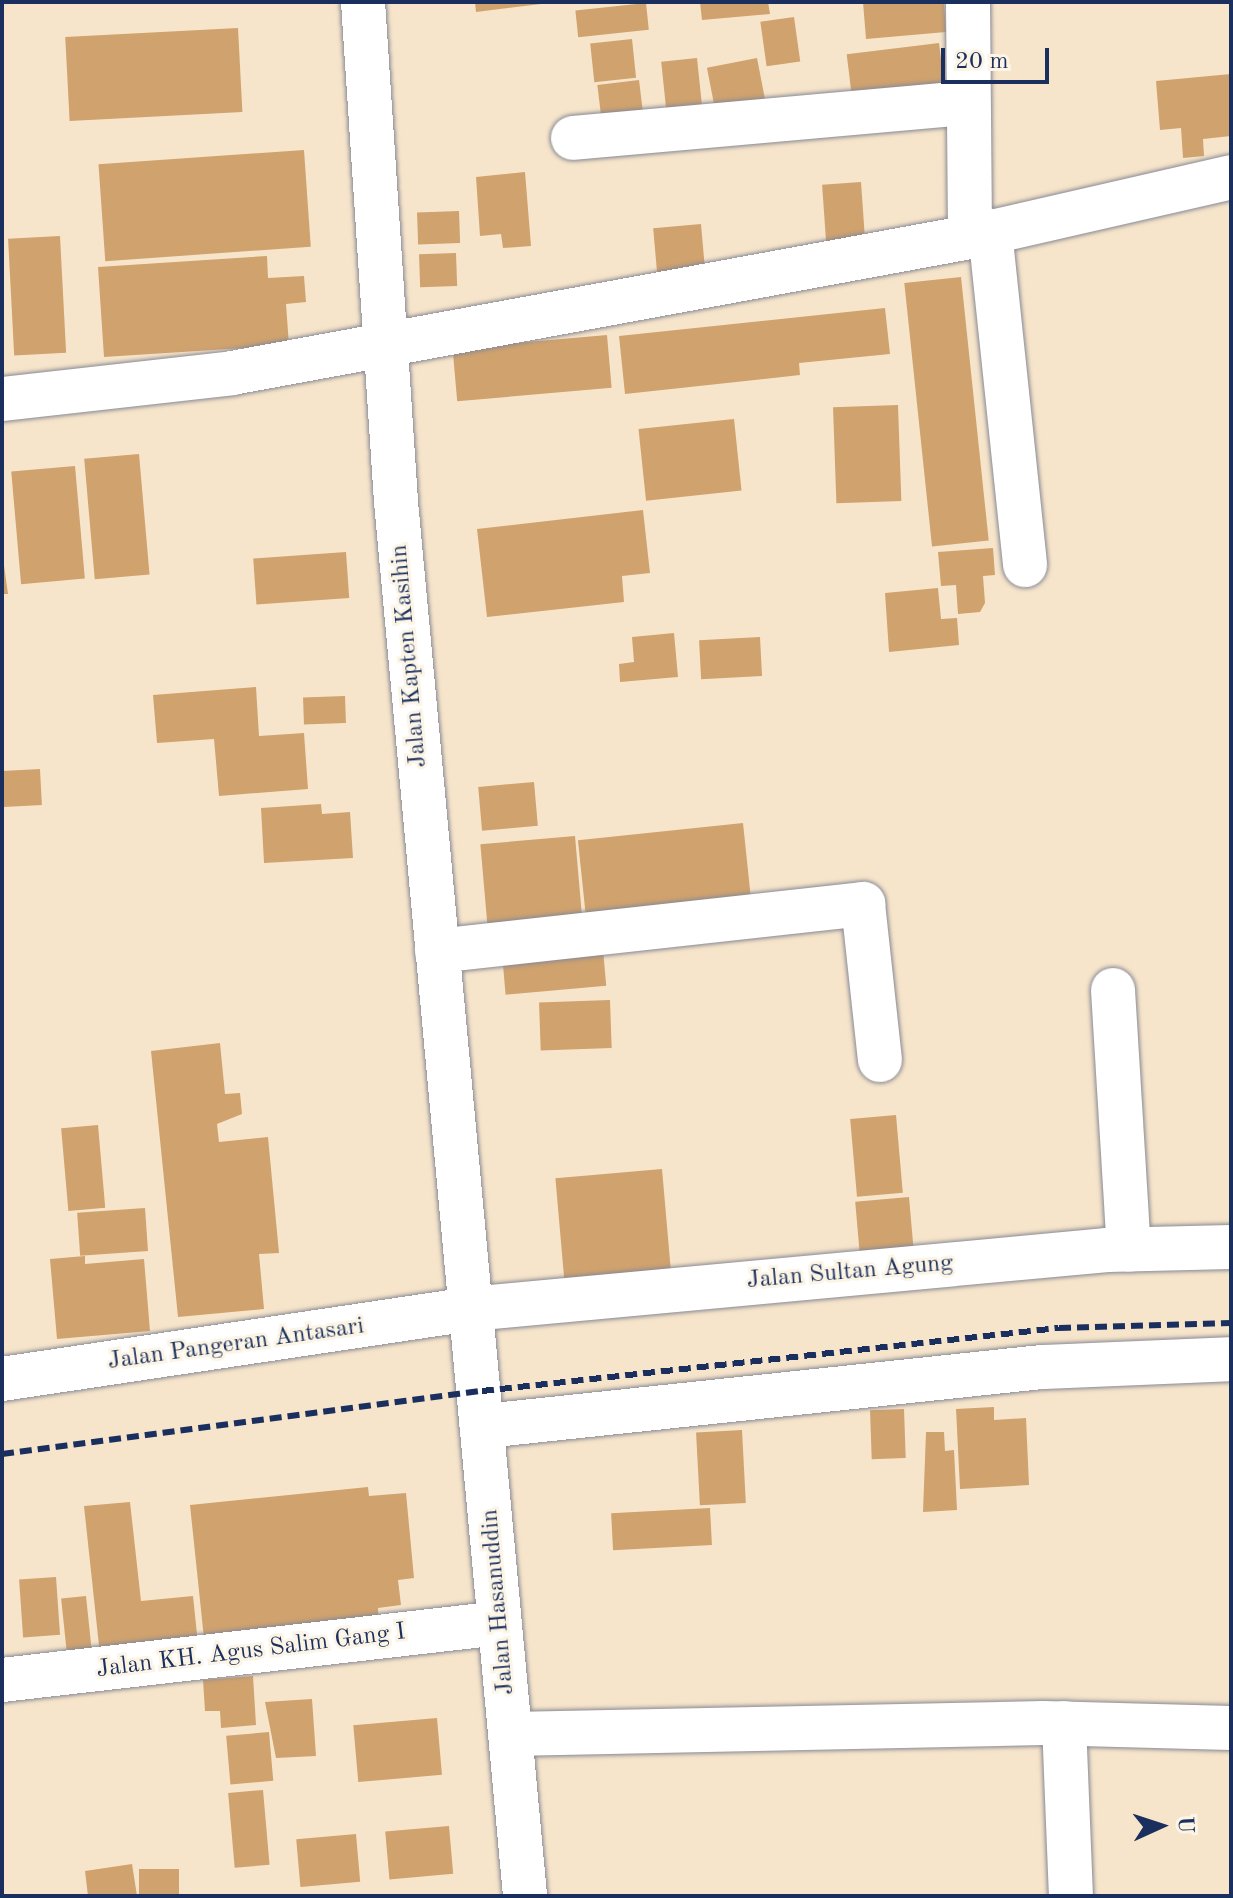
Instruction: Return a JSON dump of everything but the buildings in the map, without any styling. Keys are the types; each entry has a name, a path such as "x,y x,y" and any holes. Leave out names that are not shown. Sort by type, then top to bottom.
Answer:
{"street":[{"name":"Jalan Kapten Kasihin","path":"363,2 384,341 470,1309"},
{"path":"968,2 965,103 1025,565"},
{"path":"573,138 965,103"},
{"path":"2,399 232,373 384,341 980,234 1231,177"},
{"path":"437,951 863,904 880,1060"},
{"path":"1113,990 1129,1250"},
{"name":"Jalan Sultan Agung","path":"470,1309 1129,1250 1231,1247"},
{"name":"Jalan Pangeran Antasari","path":"2,1379 470,1309"},
{"name":"Jalan Hasanuddin","path":"470,1309 485,1426 525,1896"},
{"path":"485,1426 1042,1367 1231,1359"},
{"name":"Jalan KH. Agus Salim Gang I","path":"2,1680 500,1623"},
{"path":"1064,1723 1071,1896"},
{"path":"511,1734 1064,1723 1231,1728"}],"railway":[{"path":"2,1454 482,1391 1059,1328 1231,1323"}]}
